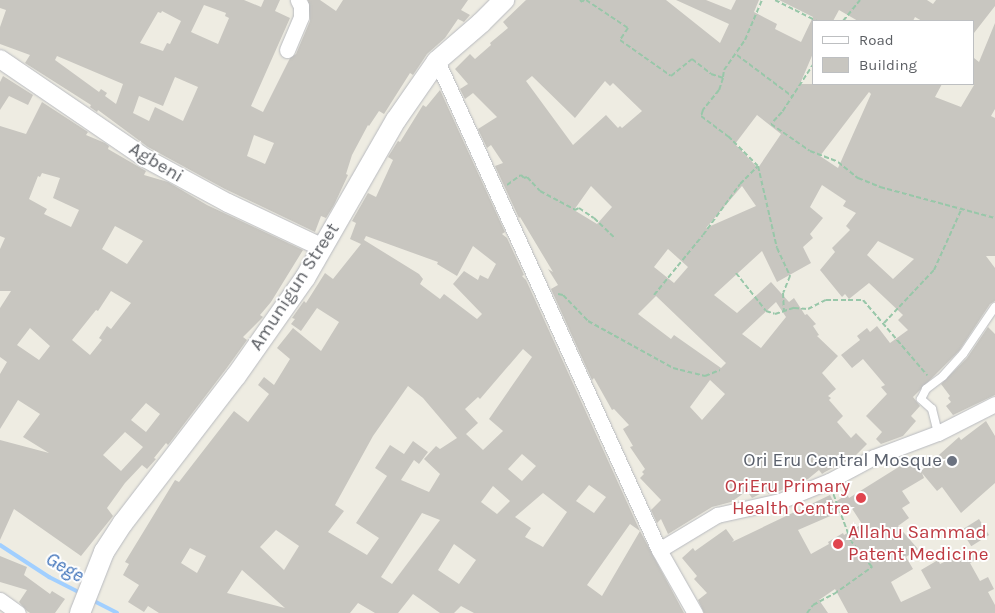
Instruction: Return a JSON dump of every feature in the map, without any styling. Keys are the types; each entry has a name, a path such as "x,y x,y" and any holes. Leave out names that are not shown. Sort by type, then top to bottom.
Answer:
{"main road":[{"name":"Amunigun Street","path":"80,613 104,552 123,523 236,376 306,278 396,120 437,61 481,23 504,0"}],"street":[{"path":"287,50 301,17 301,6 298,0"},
{"name":"Agbeni","path":"0,59 145,158 228,203 323,248"},
{"path":"437,61 659,550 694,613"},
{"path":"659,550 717,515 780,501 829,481 874,457 938,433 995,404"},
{"path":"0,600 18,613"}],"lane":[{"path":"938,433 932,409 920,399 926,389 943,376 963,354 995,307"}],"path":[{"path":"580,0 582,2 585,0 628,28 620,40 671,76 692,59 711,74 723,78"},
{"path":"762,0 737,55 724,70 719,90 703,110 701,116 728,136 758,166 777,248 790,276 783,293 784,312"},
{"path":"775,0 815,20"},
{"path":"844,20 860,0"},
{"path":"737,55 793,97"},
{"path":"812,66 793,97 771,124 784,135 810,151 838,162 858,178 873,184 894,192 995,218"},
{"path":"654,295 703,235 740,184 758,166"},
{"path":"496,192 521,174 524,178 527,177 540,191 575,210 579,208 594,218 616,239"},
{"path":"884,323 934,270 962,208"},
{"path":"736,273 766,311 775,314 794,308 808,309 826,300 863,300 934,383"},
{"path":"544,298 560,293 588,321 674,368 705,376 720,370"},
{"path":"807,613 813,604 834,594 872,566 851,541 829,481"}],"building":[{"path":"0,0 244,0 261,7 264,0 280,0 275,11 290,18 251,106 263,112 290,58 296,54 310,21 308,0 320,0 336,11 343,0 468,0 461,10 470,15 464,22 458,19 445,38 427,54 413,75 410,73 384,114 379,111 368,125 352,155 346,174 348,175 334,205 326,218 321,216 315,232 225,189 148,147 98,110 97,112 90,107 91,105 25,63 30,55 0,44 0,27 6,10 0,8","holes":["204,5 226,13 225,16 229,18 218,44 191,32","162,11 181,21 170,44 167,43 163,51 140,43 158,12 161,13","57,56 123,84 116,104 105,96 107,93 101,89 99,92 55,60","175,77 198,87 183,121 155,107 149,121 133,113 139,96 163,106","254,135 274,143 265,164 247,156"]},
{"path":"526,0 666,0 720,43 729,24 676,0 706,0 731,10 736,0 759,0 754,12 777,24 775,29 801,42 813,17 779,0 927,0 933,4 936,0 995,0 995,6 975,32 975,20 920,20 915,17 914,20 856,20 839,10 834,20 812,20 812,56 800,84 941,85 935,97 961,107 975,85 975,59 979,62 995,23 995,109 991,116 995,118 995,256 986,256 995,268 995,301 990,304 959,351 913,397 920,406 911,416 916,421 903,436 881,444 876,439 882,432 866,416 887,394 881,387 885,385 863,359 852,368 841,355 860,340 857,336 867,328 870,332 877,326 890,343 908,330 898,320 903,315 869,283 849,299 845,294 842,297 820,270 835,252 832,248 850,230 846,226 856,213 843,206 846,201 822,185 810,207 823,218 810,234 813,238 803,247 811,263 777,282 762,251 714,295 737,313 771,282 789,302 794,298 805,315 807,314 816,324 813,326 819,335 817,336 838,356 822,373 836,389 828,396 831,398 829,400 843,416 837,422 851,438 856,433 867,444 854,457 822,474 819,470 808,479 777,492 769,494 766,491 752,498 747,491 731,502 712,507 668,534 661,519 657,523 651,510 661,500 640,478 644,474 642,472 645,469 630,447 633,446 623,429 629,425 614,409 612,410 594,378 592,380 551,289 558,285 548,269 553,272 519,218 495,166 503,163 491,145 487,148 478,129 497,117 473,93 465,99 460,89 468,84 455,69 470,54 475,59 508,28 503,22","holes":["532,76 575,118 605,81 610,86 613,83 642,111 622,128 620,126 618,128 606,115 573,145 526,81","869,92 871,94 838,168 820,156","757,115 781,134 758,168 735,144","591,186 612,207 597,224 574,210","742,186 756,206 706,228","878,241 914,259 893,279 867,255","668,249 688,267 674,283 654,267","656,296 726,363 721,368 674,335 671,339 638,314","776,302 786,317 761,348 742,334","710,380 725,394 702,420 690,407"]},
{"path":"3,76 33,95 28,105 9,96 0,110 0,82"},
{"path":"440,90 505,232 502,234 507,238 524,275 522,276 526,280 640,531 684,613 474,613 461,606 454,613 440,613 413,594 398,613 375,613 358,603 350,613 159,613 148,606 144,612 128,602 139,585 123,575 129,564 125,562 175,480 179,482 234,411 248,422 269,394 258,385 264,377 274,385 290,359 277,348 293,328 321,351 339,322 317,308 301,331 291,324 295,319 292,318 304,301 306,303 325,273 333,279 361,244 350,239 356,223 352,221 368,193 376,197 393,160 388,157 398,141 400,142 423,105 426,107","holes":["366,236 438,262 437,264 457,276 473,246 496,264 488,279 480,275 478,280 464,271 453,284 482,314 477,319 444,294 440,299 420,284 423,279 419,274 364,240","523,349 532,357 489,419 503,431 483,450 466,434 478,423 465,409 478,397 480,399","408,386 423,398 457,438 440,449 436,446 424,459 440,474 429,492 401,480 414,460 419,464 428,452 413,441 404,454 390,445 375,468 387,476 356,523 379,538 367,555 328,532 344,511 335,505 373,436","522,454 536,466 522,481 508,469","589,485 606,497 594,513 576,501","493,486 510,501 497,514 481,502","543,493 567,512 543,547 525,537 531,528 515,517","422,513 440,520 392,584 381,577","630,524 640,531 602,596 587,585","276,530 299,546 284,570 260,547","454,544 476,560 459,584 438,570","190,548 206,556 197,573 181,563","242,570 285,608 227,593"]},
{"path":"42,102 88,132 86,135 105,143 109,146 108,149 146,171 144,175 168,182 207,205 303,250 271,302 260,315 263,317 243,337 247,340 226,369 168,445 166,443 154,458 156,459 147,469 142,465 125,483 107,508 113,516 81,556 14,509 0,540 0,440 49,453 23,437 40,414 18,400 0,429 0,374 7,362 0,357 0,308 11,291 0,291 0,249 5,238 0,236 0,126 26,134","holes":["42,173 60,178 53,198 79,210 71,227 44,214 47,209 29,199 38,176 40,177","115,226 143,241 127,264 102,249","111,291 131,303 111,329 107,326 99,338 102,340 90,355 72,340 96,310 98,311","30,328 50,346 39,360 17,345","146,403 160,414 146,432 131,420","125,432 143,447 121,471 103,455"]},
{"path":"988,327 995,334 995,395 953,415 946,406 951,402 948,398 950,396 941,384 967,358"},
{"path":"986,421 995,436 995,483 961,513 942,487 937,491 922,473 924,478 902,491 910,503 902,508 909,518 898,526 918,549 906,557 913,569 891,582 901,602 931,588 921,570 938,560 940,564 971,549 976,560 970,563 980,581 988,577 994,589 988,592 995,605 995,613 848,613 835,589 819,600 828,613 704,613 698,600 707,593 694,579 697,576 682,558 693,548 695,551 726,529 734,540 732,542 830,495 834,503 847,494 849,498 913,458 921,471 959,437 961,440","holes":["851,507 862,524 844,535 843,533 828,542 829,544 811,554 798,530"]},
{"path":"979,519 989,535 971,546 961,530"},
{"path":"0,556 27,567 24,575 50,594 52,591 65,599 55,613 30,613 27,611 19,602 27,590 0,582"}],"waterway":[{"name":"Gege","path":"0,545 49,577 82,594"},
{"name":"Gege","path":"92,600 117,613"}],"place":[{"name":"Ori Eru Central Mosque","path":"952,461"},
{"name":"OriEru Primary Health Centre","path":"861,498"},
{"name":"Allahu Sammad Patent Medicine","path":"838,544"}]}
